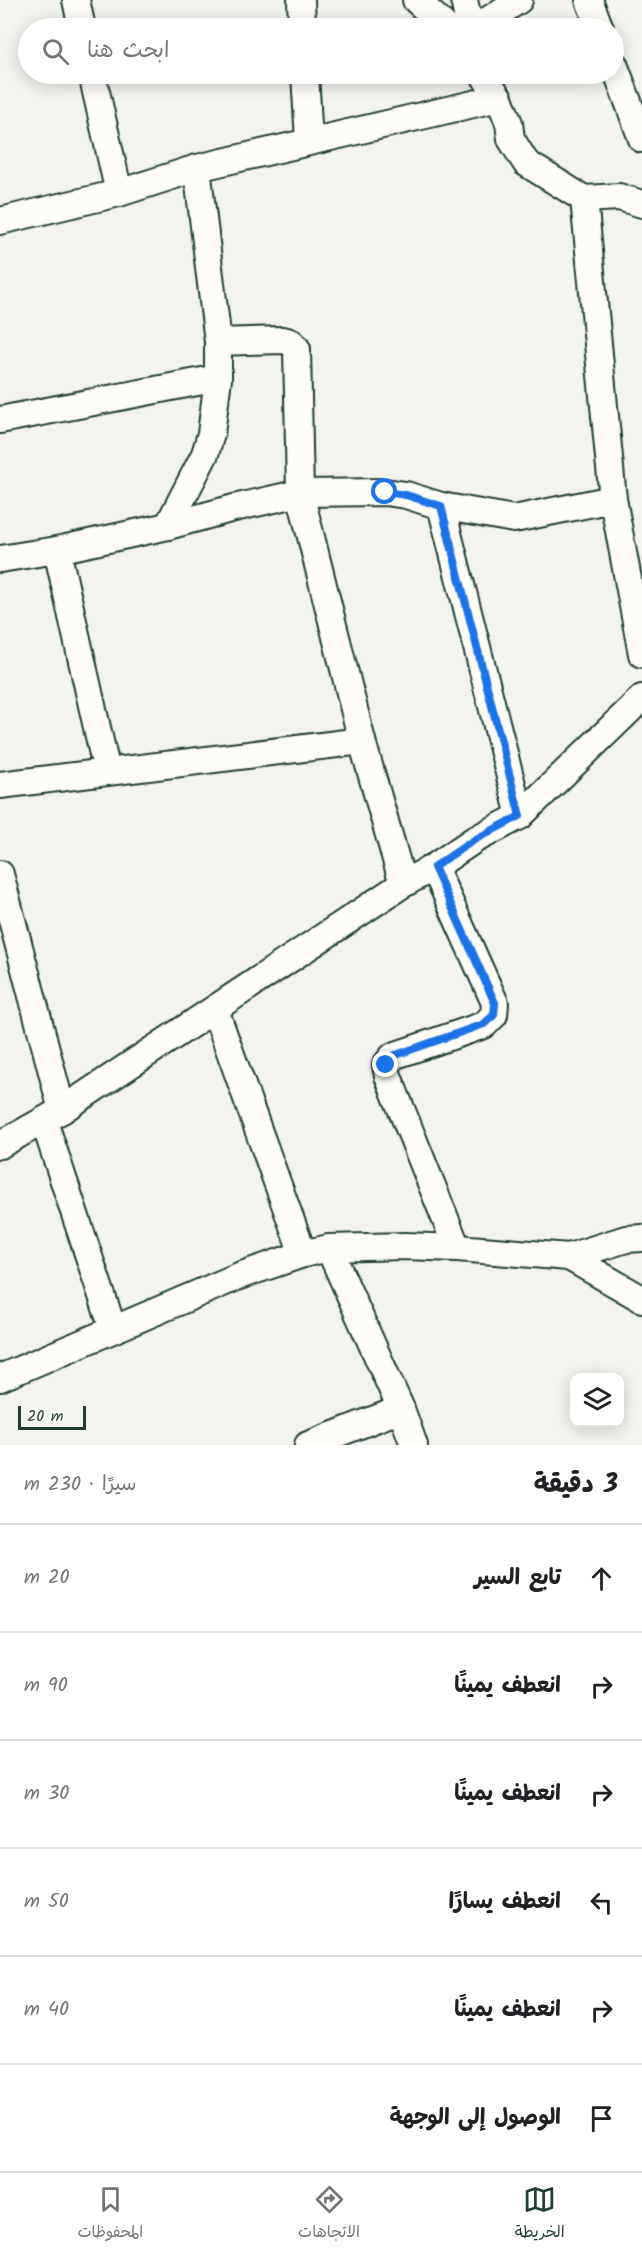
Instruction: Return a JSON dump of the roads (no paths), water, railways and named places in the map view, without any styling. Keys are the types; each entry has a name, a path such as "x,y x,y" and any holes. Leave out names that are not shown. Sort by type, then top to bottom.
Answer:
{"street":[{"path":"76,0 80,18"},
{"path":"301,0 302,18"},
{"path":"416,0 436,18"},
{"path":"464,0 468,18"},
{"path":"491,18 519,0"},
{"path":"589,0 596,18"},
{"path":"94,84 119,192"},
{"path":"306,84 309,141"},
{"path":"490,84 499,98 511,139 526,163 584,199 619,197 642,204"},
{"path":"621,84 642,139"},
{"path":"0,221 119,192 197,168 499,98"},
{"path":"168,526 205,454 218,378 218,342 197,168"},
{"path":"584,199 614,499 642,654"},
{"path":"218,342 283,340 291,342 297,349 300,493 362,741 403,885"},
{"path":"0,420 218,378"},
{"path":"0,559 57,550 168,526 300,493 385,492 406,495 441,506 514,519 614,499"},
{"path":"441,506 520,816"},
{"path":"57,550 107,772"},
{"path":"0,1145 53,1115 474,840 520,816 642,698"},
{"path":"0,785 362,741"},
{"path":"434,867 495,1003 494,1015 484,1024 393,1056 386,1065 388,1076 457,1248"},
{"path":"0,874 53,1115 113,1329"},
{"path":"215,1010 303,1254"},
{"path":"0,1378 239,1276 303,1254 329,1248 405,1246 569,1257 626,1239 642,1238"},
{"path":"329,1248 401,1409 414,1445"},
{"path":"569,1257 642,1299"},
{"path":"308,1445 401,1409"}]}
